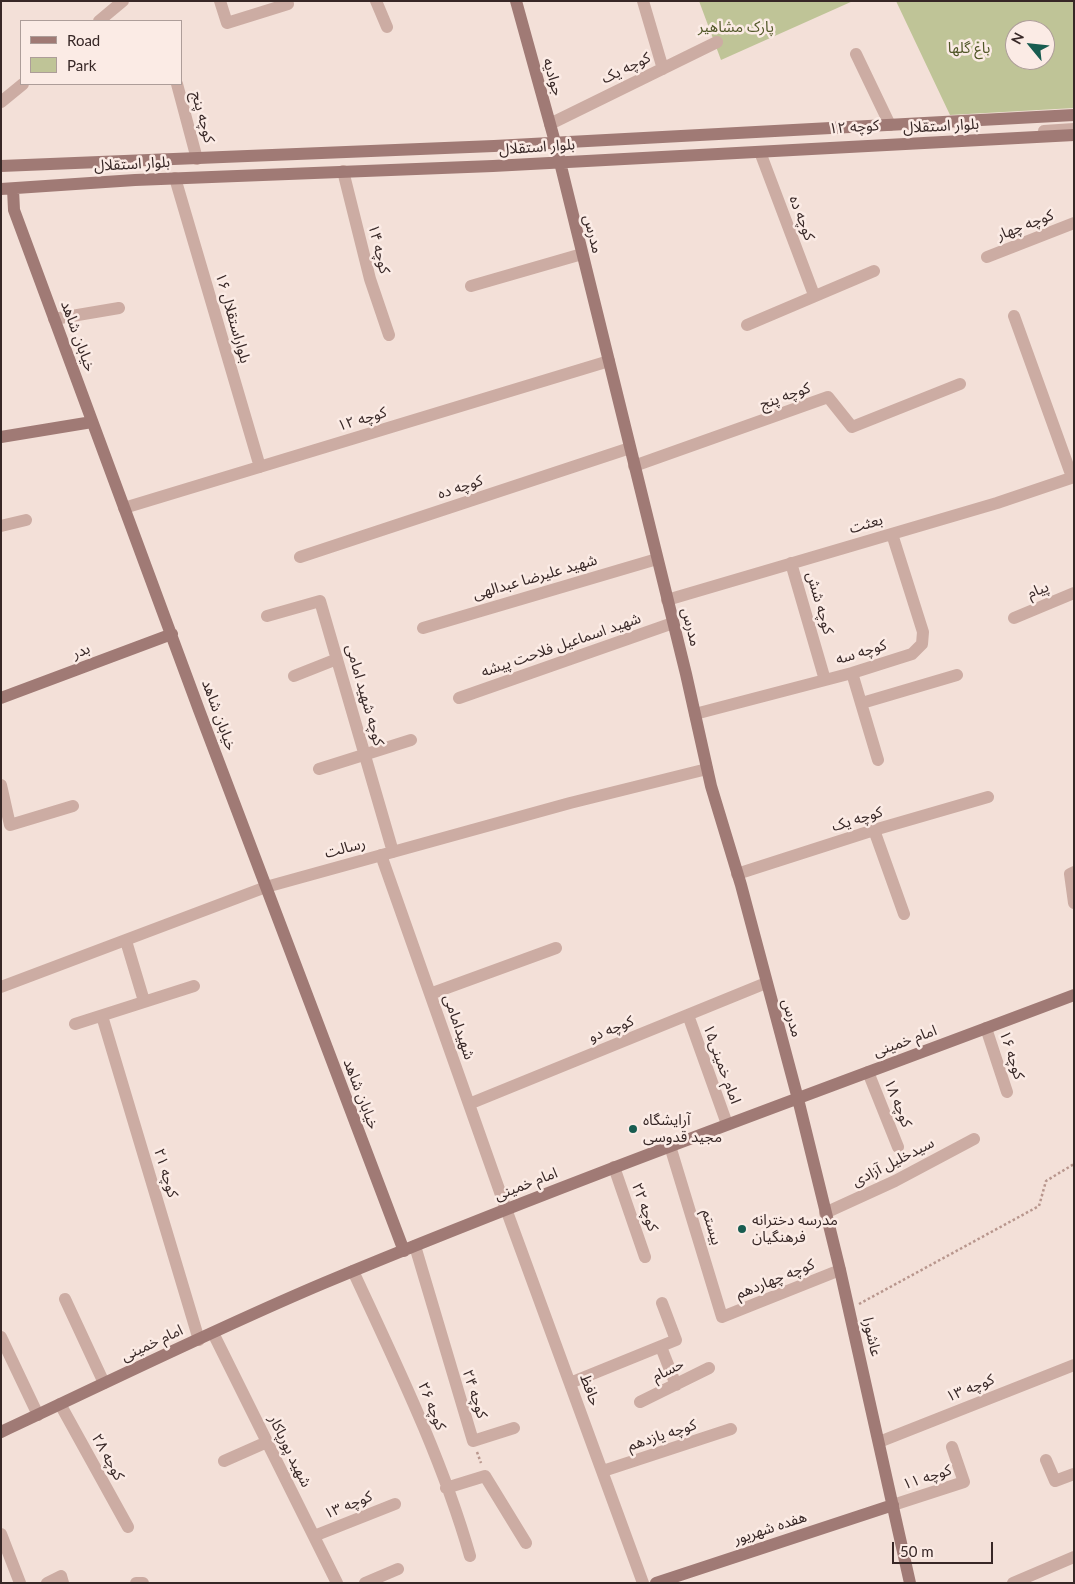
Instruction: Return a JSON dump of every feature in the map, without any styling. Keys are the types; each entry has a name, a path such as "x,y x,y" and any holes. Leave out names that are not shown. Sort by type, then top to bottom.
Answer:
{"main road":[{"name":"جوادیه","path":"516,1 555,142 558,162"},
{"name":"بلوار استقلال","path":"1,166 197,159 1074,116"},
{"name":"بلوار استقلال","path":"7,189 175,178 558,162 1074,135"},
{"name":"مدرس","path":"558,162 609,361 707,770 798,1098"},
{"name":"خیابان شاهد","path":"7,189 266,887 409,1249"},
{"path":"1,437 92,422"},
{"name":"بدر","path":"1,698 172,634"},
{"name":"امام خمینی","path":"1,1432 213,1333 353,1271 727,1124 1074,995"},
{"name":"عاشورا","path":"798,1098 840,1270 910,1583"},
{"name":"هفده شهریور","path":"656,1583 893,1505"}],"street":[{"path":"100,20 123,1"},
{"path":"220,1 227,23 288,4"},
{"path":"376,1 387,27"},
{"path":"643,1 663,69"},
{"name":"کوچه یک","path":"550,124 717,42"},
{"path":"856,54 890,125"},
{"path":"1,102 22,85"},
{"name":"کوچه پنج","path":"177,85 197,159"},
{"name":"کوچه ۱۲","path":"697,154 1074,129"},
{"name":"کوچه ده","path":"760,152 814,295"},
{"name":"کوچه ۱۴","path":"343,171 370,280 389,335"},
{"name":"بلواراستقلال ۱۶","path":"175,178 260,467"},
{"name":"کوچه چهار","path":"987,257 1074,223"},
{"path":"471,286 582,254"},
{"path":"747,325 874,271"},
{"path":"54,319 119,308"},
{"path":"1014,316 1073,477"},
{"name":"کوچه ۱۲","path":"124,508 609,361"},
{"name":"کوچه پنج","path":"634,466 828,397 852,427 960,384"},
{"name":"کوچه ده","path":"300,557 630,448"},
{"name":"بعثت","path":"667,600 997,503 1073,477"},
{"path":"1,526 26,520"},
{"name":"کوچه سه","path":"695,714 852,673 912,654 922,644 922,632 892,534"},
{"name":"شهید علیرضا عبدالهی","path":"423,628 657,559"},
{"name":"کوچه شش","path":"791,563 825,680"},
{"name":"پیام","path":"1014,618 1074,593"},
{"name":"کوچه شهید امامی","path":"267,616 320,600 365,756 387,854"},
{"name":"شهید اسماعیل فلاحت پیشه","path":"459,698 673,623"},
{"path":"294,676 337,659"},
{"path":"852,673 878,760"},
{"path":"862,703 957,675"},
{"path":"319,770 411,740"},
{"name":"رسالت","path":"1,987 266,887 570,803 707,770"},
{"path":"1,785 10,825 73,806"},
{"name":"کوچه یک","path":"737,874 874,830 988,797"},
{"path":"874,830 904,914"},
{"name":"شهیدامامی","path":"387,854 430,994 506,1210"},
{"path":"1074,872 1070,874 1074,902"},
{"path":"126,941 144,1001"},
{"path":"430,994 556,948"},
{"name":"کوچه دو","path":"469,1104 766,983"},
{"path":"75,1024 194,986"},
{"name":"کوچه ۲۱","path":"102,1016 199,1340"},
{"name":"امام خمینی۱۵","path":"688,1016 727,1124"},
{"name":"کوچه ۱۶","path":"986,1028 1008,1092"},
{"name":"کوچه ۱۸","path":"868,1072 898,1147"},
{"name":"سیدخلیل آزادی","path":"825,1213 895,1181 974,1139"},
{"name":"بیستم","path":"670,1146 722,1317"},
{"name":"کوچه ۲۲","path":"614,1168 646,1257"},
{"name":"حافظ","path":"506,1210 643,1583"},
{"name":"کوچه ۲۴","path":"409,1249 473,1441"},
{"name":"کوچه چهاردهم","path":"722,1317 840,1270"},
{"name":"کوچه ۲۶","path":"353,1271 408,1390 470,1556"},
{"path":"65,1298 104,1384"},
{"path":"570,1383 676,1340 662,1303"},
{"name":"شهید پورپاکار","path":"213,1333 337,1583"},
{"path":"1,1337 38,1414"},
{"path":"661,1347 676,1385"},
{"name":"کوچه ۱۳","path":"879,1442 1074,1365"},
{"name":"حسام","path":"640,1402 709,1368"},
{"name":"کوچه ۲۸","path":"60,1404 128,1527"},
{"path":"473,1441 514,1428"},
{"name":"کوچه یازدهم","path":"603,1471 731,1429"},
{"path":"224,1461 267,1442"},
{"name":"کوچه ۱۱","path":"893,1505 964,1482 952,1447"},
{"path":"1046,1460 1055,1481 1074,1474"},
{"path":"446,1488 485,1476 526,1543"},
{"name":"کوچه ۱۳","path":"314,1536 395,1504"},
{"path":"1,1534 20,1583"},
{"path":"1013,1583 1074,1557"},
{"path":"365,1583 398,1569"},
{"path":"47,1583 61,1576 63,1583"},
{"path":"136,1583 143,1583"}],"path":[{"path":"849,1310 1039,1206 1046,1181 1074,1164"},
{"name":"کوچه ۲۴","path":"473,1441 485,1476"}],"green space":[{"name":"پارک مشاهیر","path":"699,1 853,1 721,60"},
{"name":"باغ گلها","path":"896,1 1074,1 1074,108 950,115"}],"place":[{"name":"آرایشگاه مجید قدوسی","path":"633,1129"},
{"name":"مدرسه دخترانه فرهنگیان","path":"742,1229"}]}
